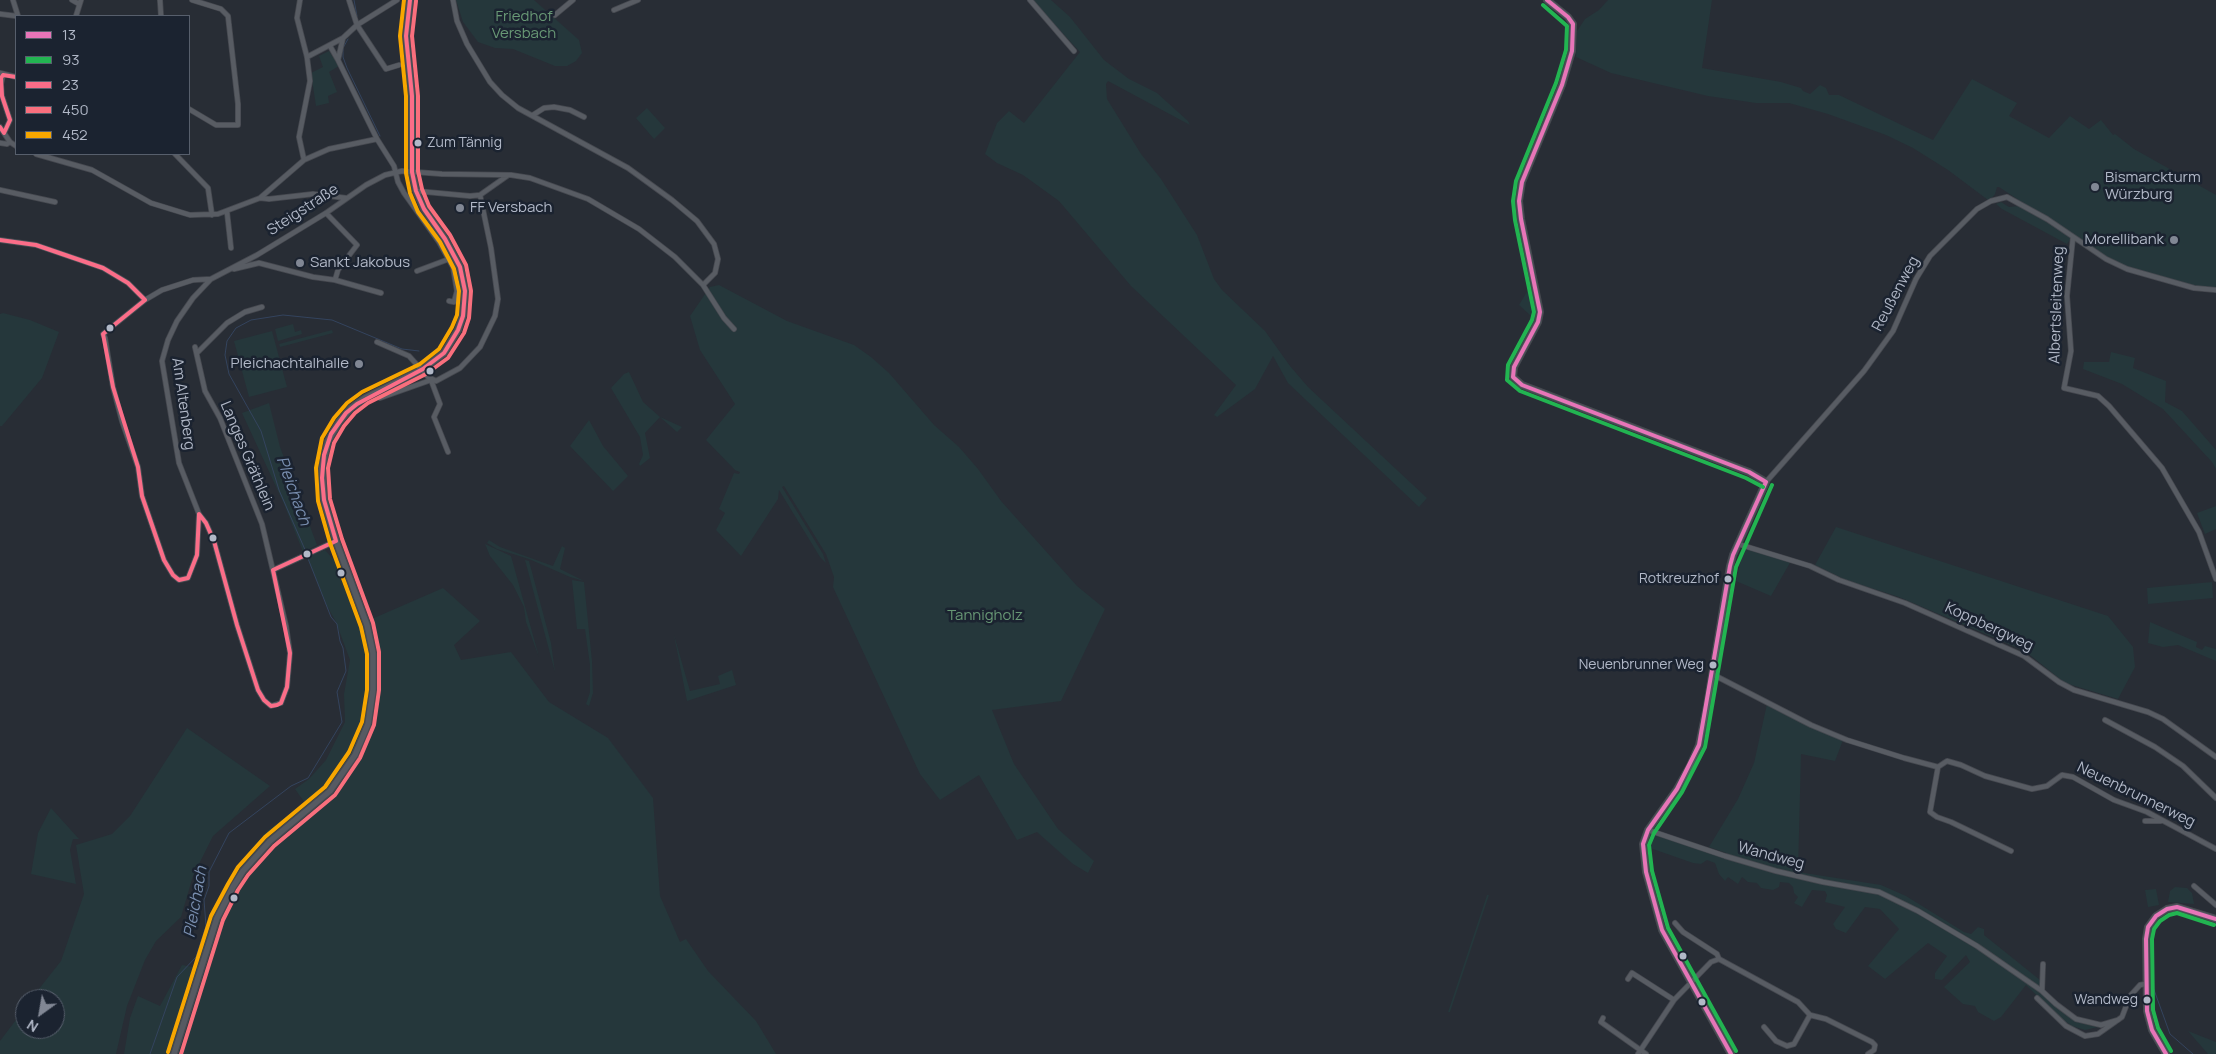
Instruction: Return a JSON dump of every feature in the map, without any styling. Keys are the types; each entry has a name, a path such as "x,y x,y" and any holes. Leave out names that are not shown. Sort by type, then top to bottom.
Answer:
{"street":[{"path":"13,0 17,15"},
{"path":"72,0 80,2 76,15"},
{"path":"160,0 161,15"},
{"path":"190,110 216,126 238,125 238,94 228,16 221,9 192,0"},
{"path":"300,0 297,18 307,57 310,88 299,137 304,160"},
{"path":"349,0 357,25 386,69 398,65"},
{"path":"388,0 390,6"},
{"path":"307,57 330,46 357,25 397,0"},
{"path":"379,395 422,370 444,353 458,330 463,316 465,291 463,278 455,255 424,210 416,191 412,172 412,96 406,36 410,0"},
{"path":"453,0 457,21 466,44 490,82 509,102 628,168 691,216 708,235 716,251 718,265 709,281 703,285"},
{"path":"555,15 573,0"},
{"path":"614,10 638,0"},
{"path":"1030,0 1074,51"},
{"path":"1547,0 1568,17 1573,24 1572,51 1562,85 1522,182 1519,201 1521,219 1540,312 1538,322 1514,367 1513,377 1522,385 1749,472 1766,482 1738,544 1728,572 1699,746 1690,766 1648,830 1643,851 1658,920 1731,1054"},
{"path":"0,14 15,16"},
{"path":"338,60 342,38"},
{"path":"330,46 395,172 404,194 449,259 455,272 457,291 454,302 449,301"},
{"path":"10,120 1,96 2,74 15,77"},
{"path":"533,115 544,108 554,107 570,110 584,117"},
{"path":"4,133 10,120 15,117"},
{"path":"0,127 10,142 15,145"},
{"path":"39,155 95,171 159,207 190,215 212,215 227,212 260,198 304,160 329,149 377,139"},
{"path":"0,143 7,144 10,142"},
{"path":"176,155 208,188 212,215"},
{"name":"Steigstraße","path":"211,279 257,255 326,213 377,178 395,172 412,172"},
{"path":"412,172 530,178 574,194 604,208 645,233 703,285 734,330"},
{"path":"416,191 470,196 480,195 508,176"},
{"path":"0,190 55,202"},
{"path":"260,198 270,200 313,194 346,198"},
{"path":"174,1054 217,918 233,887 243,871 263,848 330,791 347,770 361,742 372,706 374,671 370,638 361,607 336,541 323,488 322,468 325,448 335,428 346,413 365,398 431,380 442,379 467,362 487,336 498,308 491,248 480,195"},
{"name":"Reußenweg","path":"1766,482 1864,372 1893,331 1916,279 1930,256 1977,209 1991,201 2007,197 2047,219 2106,259 2127,269 2194,288 2216,290"},
{"path":"227,212 231,248"},
{"path":"326,213 357,245 338,270 335,280"},
{"name":"Albertsleitenweg","path":"2072,237 2067,296 2071,351 2064,388 2098,396 2162,468 2199,532 2216,579"},
{"path":"0,240 36,244 103,268 128,283 145,300 176,284 211,279"},
{"path":"417,271 449,259"},
{"path":"227,270 259,263 313,277 335,280 381,293"},
{"name":"Am Altenberg","path":"211,279 193,298 177,321 168,340 162,361 179,463 199,514 206,523 214,541 233,610"},
{"name":"Am Altenberg","path":"145,300 102,334 106,338 113,387 122,421 138,467 142,496 164,560 173,575 180,580 188,578 197,555 199,514"},
{"path":"197,353 229,322 245,312 262,307"},
{"path":"377,342 409,356 431,380 440,404 434,417 448,452"},
{"name":"Langes Gräthlein","path":"195,347 205,391 223,425 262,524 274,570 290,653 287,687 281,703 277,705 271,706 264,700 258,690 233,610"},
{"path":"274,570 336,541"},
{"name":"Koppbergweg","path":"1738,544 1810,566 1839,580 1905,603 2024,656 2059,682 2074,690 2148,712 2163,719 2216,757"},
{"name":"Neuenbrunnerweg","path":"1712,674 1811,725 1846,740 1938,767 1947,761 1992,778 2032,789 2047,786 2062,775 2073,777 2114,800 2164,820 2216,849"},
{"path":"2104,720 2155,747 2183,766 2216,798"},
{"path":"1938,767 1930,812 2011,851"},
{"path":"2145,821 2164,820"},
{"name":"Wandweg","path":"1648,830 1776,871 1879,892 1978,946 2042,991 2076,1019 2101,1025 2118,1020"},
{"path":"2194,886 2216,905"},
{"path":"2166,1054 2152,1030 2148,1018 2145,984 2148,927 2156,916 2167,909 2177,907 2216,919"},
{"path":"1675,922 1683,932 1717,954 1719,959 1798,1002 1810,1015 1826,1019 1875,1045 1874,1050 1868,1054"},
{"path":"1639,1052 1674,1000 1710,962 1719,959"},
{"path":"2042,991 2043,964"},
{"path":"1628,979 1632,973 1674,1000"},
{"path":"2037,998 2066,1026 2085,1036 2098,1034 2118,1020 2124,1013 2130,996 2140,985 2145,984"},
{"path":"1764,1027 1776,1041 1787,1046 1794,1044 1810,1015"},
{"path":"1603,1018 1601,1022 1639,1052 1646,1054"}],"green space":[{"name":"Friedhof Versbach","path":"456,0 534,0 579,40 582,53 576,61 567,66 555,66 513,49 495,48 478,42 463,22"},
{"path":"1032,0 1051,0 1070,17 1104,60 1129,79 1157,93 1188,121 1190,125 1108,81 1106,84 1107,99 1141,154 1161,179 1197,235 1214,279 1222,290 1265,331 1308,387 1427,498 1419,507 1288,383 1273,356 1255,389 1217,417 1214,415 1236,385 1131,286 1059,201 1023,175 997,163 985,154 997,123 1009,111 1024,123 1080,52"},
{"path":"1608,0 1712,0 1702,68 1781,82 1801,88 1810,94 1820,85 1826,88 1829,95 1839,95 1933,140 1972,79 2017,103 2009,116 2049,138 2070,116 2089,129 2101,120 2113,135 2115,134 2134,149 2216,195 2216,288 2194,286 2129,268 2096,251 1999,187 1997,187 1991,199 1988,200 1948,170 1913,148 1886,135 1828,114 1789,103 1756,103 1708,96 1611,73 1576,57 1577,31 1585,19 1599,10"},
{"path":"329,51 339,66 329,72 337,92 328,96 329,103 316,106 311,73 323,67 319,56"},
{"path":"647,108 665,128 654,139 636,118"},
{"path":"2001,202 2009,207 2019,206 2071,238 2067,244 1996,204"},
{"name":"Tannigholz","path":"719,285 787,321 854,345 871,357 889,373 934,425 959,447 1001,501 1077,586 1105,609 1061,701 992,710 1014,764 1058,829 1094,861 1088,873 1073,864 1037,832 1017,840 979,775 940,800 920,774 833,587 834,577 826,554 784,486 782,487 823,554 826,563 820,557 779,490 778,499 741,556 716,530 725,513 719,509 734,473 739,474 740,472 735,470 706,440 735,404 700,350 690,316 710,287"},
{"path":"1528,290 1535,292 1538,311 1535,324 1510,368 1532,323 1530,315 1519,305"},
{"path":"3,313 30,320 59,332 42,378 2,426 0,426 0,314"},
{"path":"293,324 295,332 301,330 302,334 278,341 275,329"},
{"path":"332,330 333,333 280,347 279,344"},
{"path":"272,331 287,387 249,397 234,341"},
{"path":"2111,352 2135,358 2133,368 2166,381 2165,402 2182,411 2216,450 2216,469 2212,462 2163,409 2122,384 2083,369 2084,362 2109,362"},
{"path":"629,372 643,402 660,417 645,433 650,458 640,466 643,455 640,437 611,388 624,374"},
{"path":"269,403 280,447 317,545 303,552 284,504 242,413"},
{"path":"660,417 682,427 677,432"},
{"path":"589,420 603,446 628,476 613,491 570,446"},
{"path":"2216,506 2216,529 2205,534 2197,513"},
{"path":"1836,527 2108,616 2133,647 2135,667 2118,699 2065,683 2025,651 1899,597 1846,580 1815,565"},
{"path":"489,540 500,547 553,566 562,546 565,548 560,569 584,581 529,559 497,549 487,543"},
{"path":"485,544 511,556 539,657 526,622 524,607 513,585 490,556"},
{"name":"Rotkreuzhof","path":"1744,547 1791,561 1771,596 1736,581"},
{"path":"325,550 334,560 358,625 443,588 480,621 454,645 461,660 511,652 549,702 608,738 653,798 660,896 680,942 686,939 708,971 756,1021 776,1054 124,1054 130,1018 138,996 160,1006 182,965 193,967 217,901 236,867 267,831 305,803 295,789 309,779 326,760 345,722 344,694 350,660 336,622 327,606 307,557"},
{"path":"525,560 529,561 551,643 555,672"},
{"path":"572,580 584,582 592,661 593,693 589,706 586,704 590,692 590,665 585,629 577,629"},
{"path":"2212,582 2213,598 2148,604 2147,588"},
{"path":"2150,622 2197,642 2196,647 2202,650 2205,646 2216,649 2216,661 2178,645 2163,647 2148,643"},
{"path":"674,635 690,691 720,684 718,676 732,670 736,685 687,701"},
{"path":"1767,704 1843,740 1835,761 1801,754 1798,872 1881,885 1906,896 1964,932 1971,934 1978,927 1984,929 1984,935 2040,980 2041,992 2063,1012 2084,1024 2098,1027 2085,1030 2072,1026 2059,1017 2026,985 2001,1017 1994,1021 1978,1012 1975,1006 1963,1004 1944,987 1970,962 1966,955 1942,980 1935,979 1935,973 1947,956 1928,943 1885,979 1868,966 1899,929 1880,909 1865,907 1846,933 1836,929 1833,924 1845,907 1825,902 1827,895 1825,891 1812,890 1802,907 1794,903 1798,897 1789,883 1780,882 1779,887 1773,890 1761,888 1757,883 1748,882 1742,877 1738,884 1728,877 1725,881 1719,874 1715,863 1707,860 1701,864 1693,863 1650,848 1655,834 1726,857 1729,854 1709,847 1738,799 1754,763"},
{"path":"187,728 270,786 213,836 193,876 181,917 156,941 145,960 127,1006 116,1054 0,1054 0,1041 15,1021 15,1039 65,1039 65,989 39,989 61,961 84,894 76,845 112,834 130,816"},
{"path":"51,808 79,839 73,839 70,850 76,884 31,874 38,833"},
{"path":"2175,887 2187,888 2192,893 2194,904 2168,902 2170,891"},
{"path":"2156,889 2159,905 2148,907 2145,890"},
{"path":"1487,895 1489,895 1450,1012 1448,1012"},
{"path":"2188,1031 2216,1042 2216,1054 2208,1054"}],"waterway":[{"name":"Pleichach","path":"354,0 357,16"},
{"name":"Pleichach","path":"348,39 343,48 343,57 380,136"},
{"name":"Pleichach","path":"306,552 279,490 261,431 229,374 225,355 227,341 236,328 251,320 283,315 332,320 402,349 419,351"},
{"name":"Pleichach","path":"150,1054 177,977 196,957 206,926 204,900 209,886 209,872 229,833 291,786 308,778 342,722 337,692 346,671 343,648 337,624 331,617 307,556"},
{"path":"2193,1054 2170,1034 2153,987 2151,930 2156,923 2171,914 2180,914 2216,924"}],"transit line":[{"name":"452","path":"168,1052 211,916 228,884 238,867 265,837 325,787 349,752 362,722 367,690 367,654 361,627 330,543 318,501 316,468 322,438 334,418 347,403 362,392 420,364 439,349 457,315 459,291 454,269 440,242 418,212 410,193 406,173 406,96 400,36 404,0"},
{"name":"23","path":"199,514 206,523 214,541 237,625 258,690 264,700 271,706 277,705 281,703 287,687 290,653 273,570 336,541 324,500 322,478 324,455 331,434 346,413 357,404 423,369 444,353 458,330 463,316 465,291 460,267 445,239 424,209 416,191 412,172 412,96 406,36 410,0"},
{"name":"13","path":"1547,0 1568,17 1573,24 1572,51 1562,85 1522,182 1519,201 1521,219 1540,312 1538,322 1514,367 1513,377 1522,385 1749,472 1766,482"},
{"name":"450","path":"181,1054 223,920 238,890 248,875 274,846 335,795 360,758 374,725 379,690 379,652 373,623 342,539 330,499 328,468 334,443 344,426 355,413 368,403 426,374 448,358 464,333 469,318 471,291 466,265 450,235 429,206 422,189 418,171 418,96 412,36 416,1"},
{"name":"93","path":"1543,5 1567,26 1566,50 1556,83 1516,181 1513,201 1515,220 1534,312 1532,320 1508,365 1507,380 1520,391 1746,478 1763,487"},
{"name":"23","path":"0,127 4,133 10,120 2,96 1,78 3,75 15,77"},
{"name":"23","path":"0,240 36,245 103,268 128,283 145,300 103,334 113,387 138,467 142,496 164,560 173,575 179,580 188,578 197,555 199,514"},
{"name":"13","path":"1731,1054 1662,930 1646,872 1643,844 1648,830 1677,789 1699,745 1730,566 1733,555 1766,482"},
{"name":"93","path":"1736,1051 1668,928 1652,871 1649,845 1654,833 1682,792 1705,747 1736,567 1772,485"},
{"name":"13","path":"2166,1054 2152,1030 2147,1011 2146,939 2148,927 2156,916 2167,909 2177,907 2216,919"},
{"name":"93","path":"2171,1051 2158,1028 2153,1010 2152,939 2154,929 2160,921 2169,915 2177,913 2214,925"}],"place":[{"name":"Zum Tännig","path":"418,143"},
{"name":"Bismarckturm Würzburg","path":"2095,187"},
{"name":"FF Versbach","path":"460,208"},
{"name":"Morellibank","path":"2174,240"},
{"name":"Sankt Jakobus","path":"300,263"},
{"name":"Pleichachtalhalle","path":"359,364"},
{"name":"Rotkreuzhof","path":"1728,579"},
{"name":"Neuenbrunner Weg","path":"1713,665"},
{"name":"Wandweg","path":"2147,1000"}]}
